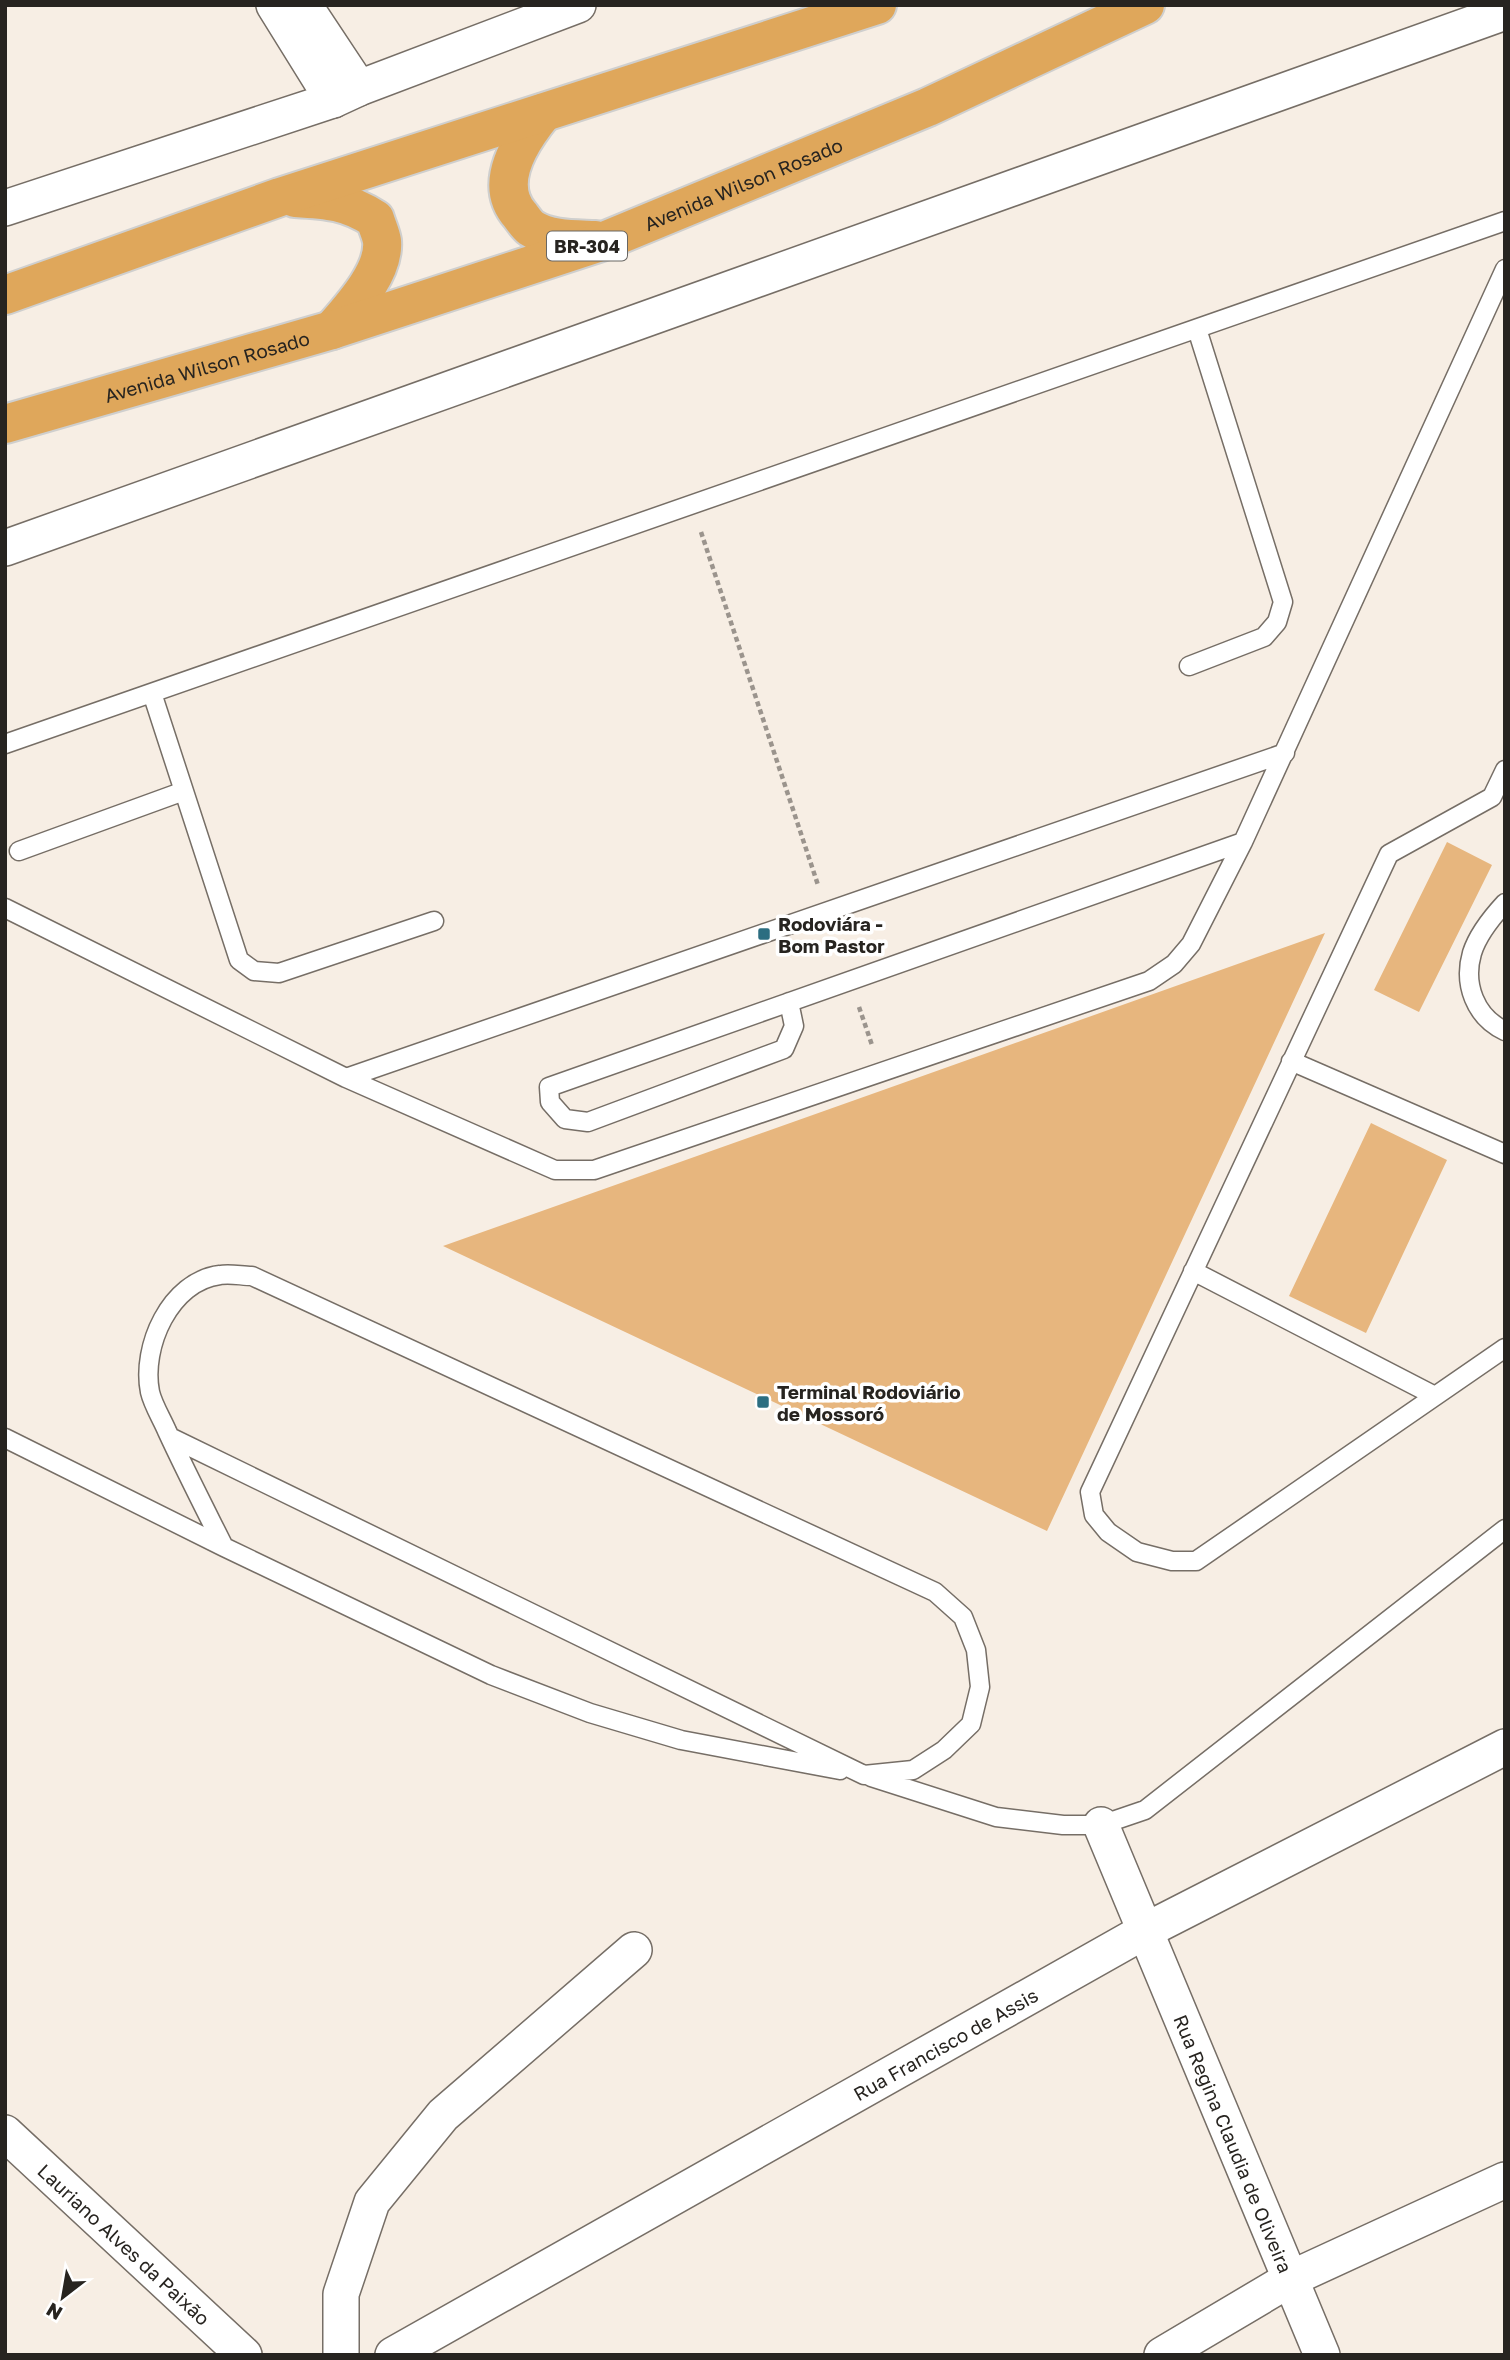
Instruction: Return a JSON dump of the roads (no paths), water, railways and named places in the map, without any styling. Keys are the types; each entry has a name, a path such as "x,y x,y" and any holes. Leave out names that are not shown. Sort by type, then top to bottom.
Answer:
{"highway":[{"path":"5,295 280,197 877,5"},
{"name":"Avenida Wilson Rosado","path":"5,424 332,330 604,241 928,107 1145,5"},
{"path":"543,113 523,137 513,163 508,185 512,206 530,227 556,237 604,241"},
{"path":"280,197 328,200 355,206 375,219 382,242 378,263 361,296 332,330"}],"street":[{"path":"274,5 346,94"},
{"path":"304,5 346,94"},
{"path":"5,208 346,94 578,5"},
{"path":"5,548 1505,12"},
{"name":"Rua Francisco de Assis","path":"393,2355 1145,1931 1505,1746"},
{"name":"Rua Regina Claudia de Oliveira","path":"1101,1825 1322,2355"},
{"path":"341,2355 341,2294 372,2202 443,2115 634,1950"},
{"name":"Lauriano Alves da Paixão","path":"5,2133 244,2355"},
{"path":"1162,2355 1292,2278 1505,2180"}],"lane":[{"path":"5,744 1505,221"},
{"path":"5,908 346,1078 555,1170 594,1170 1149,981 1174,964 1191,944 1243,842 1505,269"},
{"path":"1189,666 1264,637 1278,622 1283,602 1197,329"},
{"path":"152,693 239,960 254,971 279,973 435,921"},
{"path":"346,1078 1284,753"},
{"path":"1505,770 1492,797 1389,854 1090,1492 1094,1515 1108,1532 1137,1552 1172,1562 1196,1561 1505,1348"},
{"path":"19,851 184,791"},
{"path":"789,1002 794,1026 784,1049 587,1122 565,1119 550,1102 549,1087 850,980 1243,842"},
{"path":"1505,903 1489,921 1472,953 1469,980 1475,1005 1493,1026 1505,1031"},
{"path":"1291,1061 1505,1154"},
{"path":"1193,1271 1435,1396"},
{"path":"170,1437 864,1775 913,1770 944,1750 971,1724 980,1687 976,1650 963,1618 935,1592 252,1276 220,1275 193,1284 173,1302 159,1331 148,1365 150,1394 170,1437 224,1547"},
{"path":"5,1438 491,1675 590,1713 681,1740 864,1775 996,1817 1063,1825 1101,1825 1145,1810 1505,1529"}],"place":[{"name":"Rodoviára - Bom Pastor","path":"764,934"},
{"name":"Terminal Rodoviário de Mossoró","path":"763,1402"}]}
